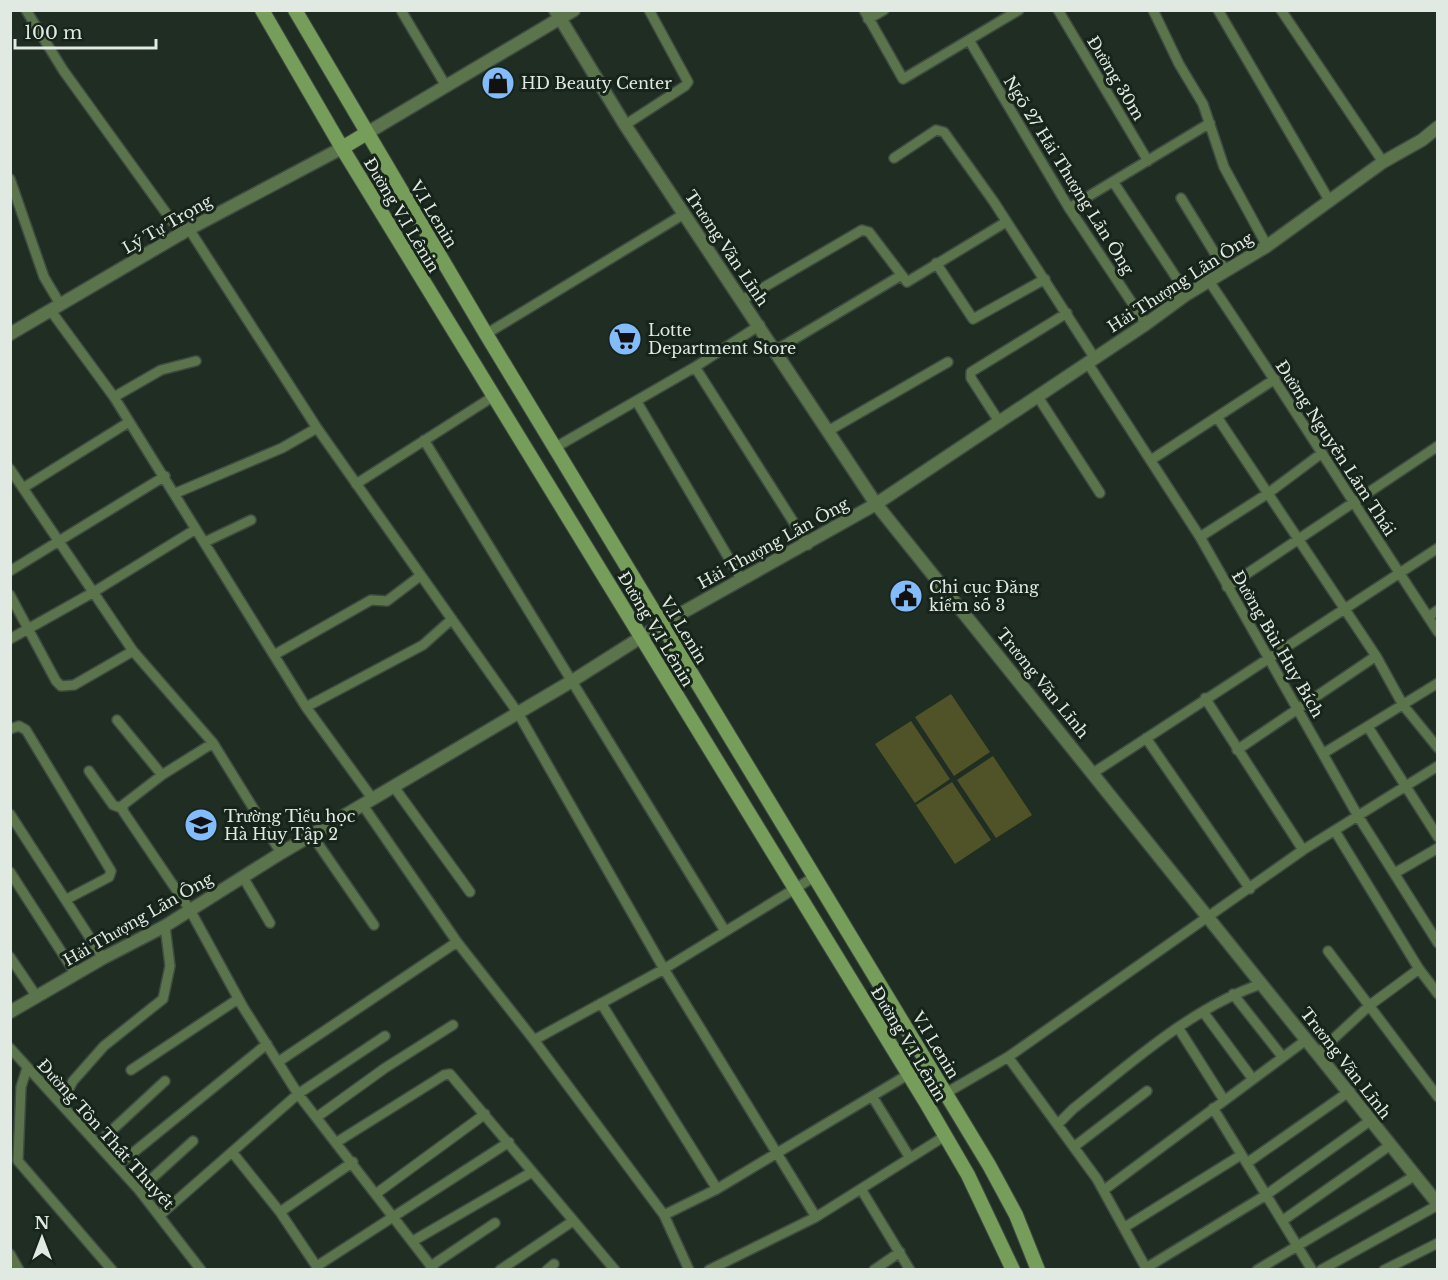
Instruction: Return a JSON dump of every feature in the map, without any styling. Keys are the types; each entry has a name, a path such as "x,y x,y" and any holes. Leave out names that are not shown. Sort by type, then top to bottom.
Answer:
{"main road":[{"name":"Đường V.I Lênin","path":"262,10 342,148 909,1074 968,1175 1013,1269"},
{"name":"V.I Lenin","path":"296,10 486,334 946,1093 1016,1215 1038,1269"},
{"path":"342,148 367,133"},
{"path":"870,1011 889,1000"}],"street":[{"path":"26,10 63,70 185,232 317,428 518,713 664,969 816,1216"},
{"path":"367,133 557,15 574,10"},
{"path":"625,124 686,86 688,82 649,10"},
{"path":"884,10 866,15 903,79 1019,10"},
{"name":"Đường 30m","path":"1058,10 1148,161"},
{"path":"1218,10 1329,200"},
{"path":"1281,10 1383,162"},
{"path":"403,11 446,86"},
{"path":"1157,12 1179,64 1203,104 1224,167 1267,246"},
{"name":"Trương Văn Lĩnh","path":"557,15 625,124 760,325 876,504 1350,1092 1389,1146 1416,1175 1437,1204"},
{"name":"Ngõ 27 Hải Thượng Lãn Ông","path":"969,40 1069,208 1146,324"},
{"path":"1069,208 1114,183 1210,123"},
{"name":"Hải Thượng Lãn Ông","path":"10,1012 75,973 165,926 281,853 572,681 662,624 741,579 808,545 876,504 1000,423 1187,294 1267,246 1383,162 1422,140 1437,127"},
{"name":"Đường Bùi Huy Bích","path":"894,158 936,130 943,130 1067,313 1091,359 1200,537 1267,659 1324,753 1358,816 1437,943"},
{"name":"Lý Tự Trọng","path":"10,334 185,232 342,148"},
{"path":"10,179 14,204 55,308 176,493 231,590 457,942 534,1040 664,1215 689,1269"},
{"path":"1114,183 1187,294"},
{"path":"1181,198 1225,270"},
{"path":"486,334 684,214"},
{"path":"742,300 864,230 869,232 904,281 911,282 936,263 1006,222"},
{"path":"936,263 973,319 1045,279"},
{"path":"776,350 900,276"},
{"name":"Đường Nguyễn Lâm Thái","path":"1209,282 1275,380 1398,575 1437,632"},
{"path":"1000,423 971,378 971,372 1067,313"},
{"path":"556,447 637,402 760,325"},
{"path":"114,398 161,370 196,361"},
{"path":"828,431 948,362"},
{"path":"694,367 808,545"},
{"path":"1151,460 1275,380"},
{"path":"356,484 494,396"},
{"path":"1038,396 1100,493"},
{"path":"637,402 741,579"},
{"path":"1217,417 1376,656 1403,705 1437,748"},
{"path":"23,488 129,422"},
{"path":"176,493 282,448 317,428"},
{"path":"424,440 725,931"},
{"path":"1227,587 1437,446"},
{"path":"1200,537 1267,494 1322,453"},
{"path":"10,469 133,651 213,743 281,853"},
{"path":"10,571 165,476"},
{"path":"205,542 251,520"},
{"path":"10,639 92,593 196,529"},
{"path":"1093,772 1437,548"},
{"path":"274,655 371,600 387,601 420,576"},
{"path":"10,595 56,681 65,687 71,687 133,651"},
{"path":"1428,616 1437,610"},
{"path":"306,707 423,645 452,619"},
{"path":"1236,750 1376,656"},
{"path":"1324,753 1437,682"},
{"path":"1205,698 1236,750 1303,850"},
{"path":"117,720 162,775"},
{"path":"10,729 19,726 26,730 111,871 109,877 67,899"},
{"path":"1368,727 1437,837"},
{"path":"1146,738 1250,889"},
{"path":"122,808 162,775 213,743"},
{"path":"946,1093 1008,1057 1303,850 1437,766"},
{"path":"89,771 113,805 122,808 190,910 238,999 298,1094 433,1268 495,1223"},
{"path":"394,787 470,892"},
{"path":"10,814 103,958"},
{"path":"1335,831 1419,969 1437,994"},
{"path":"312,835 374,925"},
{"path":"1395,873 1437,848"},
{"path":"10,872 75,973"},
{"path":"243,877 270,923"},
{"path":"534,1040 664,969 814,877"},
{"path":"61,1104 73,1082 104,1046 163,999 170,966 165,926"},
{"path":"278,1062 457,942"},
{"path":"1328,951 1437,1097"},
{"path":"10,957 37,997"},
{"path":"1318,1053 1370,1005 1419,969"},
{"path":"1059,1123 1073,1109 1179,1029 1233,994 1262,984"},
{"path":"1233,994 1281,1055"},
{"path":"131,1070 238,999"},
{"path":"601,1003 717,1188"},
{"path":"1204,1013 1252,1078"},
{"path":"317,1117 384,1068 453,1025"},
{"path":"1179,1029 1224,1100"},
{"path":"159,1216 298,1094 384,1036"},
{"path":"1104,1190 1281,1055 1306,1040"},
{"path":"118,1165 267,1044"},
{"name":"Đường Tôn Thất Thuyết","path":"10,1048 140,1190 201,1269"},
{"path":"1008,1057 1076,1146 1104,1190 1146,1268 1266,1195 1371,1120"},
{"path":"27,1068 21,1087 14,1163 112,1269"},
{"path":"664,1215 717,1188 909,1074"},
{"path":"337,1142 444,1075 454,1077 615,1269"},
{"path":"97,1144 165,1081"},
{"path":"1076,1146 1147,1090"},
{"path":"1125,1227 1244,1159 1350,1092"},
{"path":"872,1096 910,1158"},
{"path":"1212,1108 1312,1269"},
{"path":"377,1193 485,1114"},
{"path":"709,1269 816,1216 945,1136"},
{"path":"140,1190 193,1141"},
{"path":"232,1152 280,1212 318,1268 394,1215 509,1142"},
{"path":"1282,1221 1389,1146"},
{"path":"280,1212 353,1162"},
{"path":"413,1241 532,1172"},
{"path":"1257,1269 1416,1175"},
{"path":"861,1189 910,1269"},
{"path":"1321,1269 1437,1204"},
{"path":"500,1269 573,1221"},
{"path":"1384,1269 1437,1243"},
{"path":"874,1269 900,1252"},
{"path":"10,1254 19,1269"}],"green space":[{"path":"951,694 990,752 954,776 915,717"},
{"path":"911,721 950,779 915,803 875,744"},
{"path":"993,756 1032,815 996,838 957,780"},
{"path":"952,782 991,840 955,864 916,805"}],"place":[{"name":"HD Beauty Center","path":"498,83"},
{"name":"Lotte Department Store","path":"625,339"},
{"name":"Chi cục Đăng kiểm số 3","path":"906,596"},
{"name":"Trường Tiểu học Hà Huy Tập 2","path":"201,825"}]}
